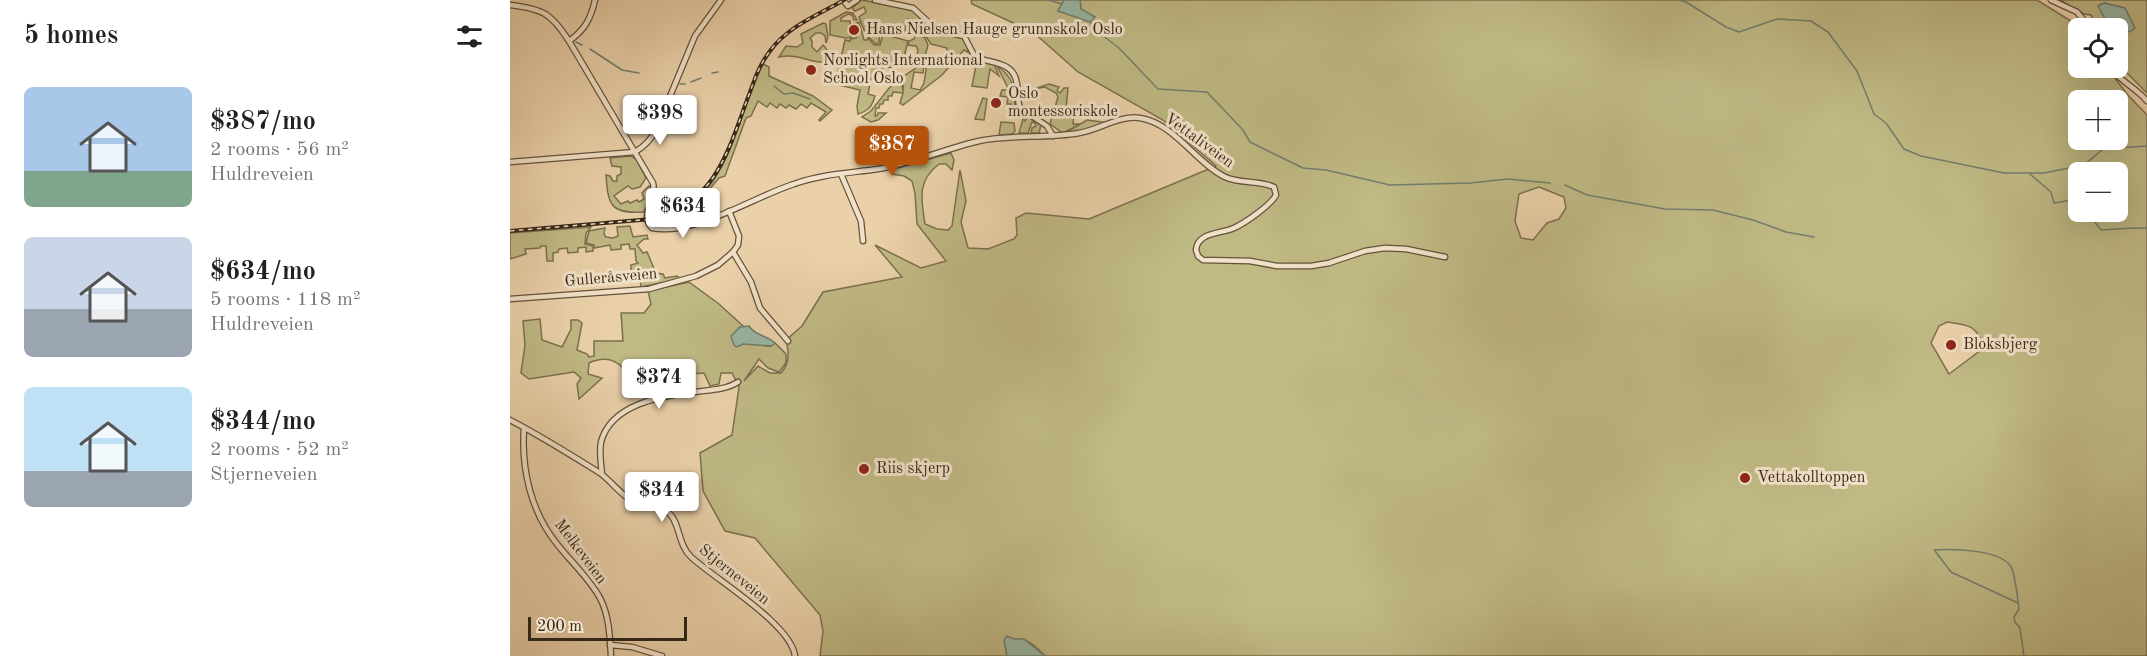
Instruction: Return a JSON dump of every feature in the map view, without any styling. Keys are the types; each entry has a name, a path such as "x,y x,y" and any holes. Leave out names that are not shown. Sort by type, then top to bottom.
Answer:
{"street":[{"path":"569,41 583,30 591,18 595,0"},
{"path":"510,162 635,152 650,141 695,36 721,0"},
{"path":"843,0 848,6 857,0"},
{"path":"510,5 535,9 547,14 557,23 635,152 654,188 647,217 648,224 652,228 672,229 690,226 795,183 898,165 979,141 1053,136 1047,126 1020,108 1015,76 1010,68 975,57 964,36 937,30 919,12 910,7 875,0"},
{"path":"2051,0 2077,12 2082,18"},
{"path":"2119,78 2137,90 2147,101"},
{"name":"Vettaliveien","path":"1053,136 1082,133 1126,118 1142,118 1162,127 1226,178 1263,183 1274,187 1276,195 1272,201 1240,225 1199,240 1196,252 1203,260 1250,261 1277,266 1311,266 1329,263 1370,249 1385,248 1406,249 1445,257"},
{"path":"841,174 861,220 863,241"},
{"path":"729,211 739,236 738,245 733,252 749,278 759,308 788,341"},
{"name":"Gulleråsveien","path":"510,299 661,287 702,273 718,265 733,252"},
{"path":"602,474 600,450 602,438 614,421 627,409 677,395 727,387 738,382"},
{"name":"Stjerneveien","path":"510,420 602,474 617,490 636,503 668,512 673,519 683,547 690,556 737,591 782,632 793,646 795,656"},
{"name":"Melkeveien","path":"524,428 525,466 537,510 550,535 599,597 608,620 611,656"},
{"path":"610,645 632,647 663,656"}],"shaded area":[{"path":"862,0 911,10 920,19 917,22 908,19 905,32 883,27 879,43 876,44 866,35 859,17 866,12 864,7 855,11 852,8"},
{"path":"971,0 1064,0 1058,11 1081,9 1080,0 2037,0 2068,19 2068,78 2115,78 2124,90 2068,90 2068,150 2128,150 2128,95 2147,115 2147,656 1045,656 1030,643 1012,639 1005,645 1007,656 820,656 823,631 820,615 755,538 725,531 703,491 700,453 732,435 739,387 732,373 721,373 719,384 710,386 704,373 674,375 669,360 624,369 612,361 599,360 589,363 588,374 602,378 579,399 577,384 581,378 574,372 529,379 521,373 525,345 523,321 540,319 542,340 562,347 571,329 571,320 578,320 582,323 577,350 589,357 594,356 594,341 623,341 621,313 644,313 651,304 648,291 689,282 719,304 765,346 775,343 786,354 786,363 779,372 768,368 759,359 744,381 758,366 770,373 781,373 786,365 788,358 786,340 802,326 823,292 902,277 875,245 921,268 946,261 917,224 912,181 904,176 892,174 891,170 951,153 954,160 952,170 946,164 939,164 932,170 924,184 922,198 925,224 937,229 948,230 952,226 960,170 966,201 961,222 968,248 988,249 1014,239 1017,235 1016,218 1026,213 1089,219 1216,166 1163,120 1078,72 1033,32 972,4","holes":["1539,187 1564,197 1566,208 1559,219 1547,223 1533,240 1521,238 1515,221 1519,194","1947,322 1971,327 1985,347 1949,374 1931,343 1939,326"]},
{"path":"1064,0 1080,0 1081,9 1095,17 1090,22 1058,11"},
{"path":"2060,0 2147,0 2147,93 2128,74 2128,18 2122,18 2125,9 2105,3 2099,5 2105,18 2092,18 2091,15 2084,14"},
{"path":"2104,3 2125,8 2135,28 2128,31 2128,18 2104,18 2098,6"},
{"path":"846,12 853,13 857,20 848,14 841,18 841,21 850,21 852,37 830,35 830,21"},
{"path":"859,22 864,40 868,38 874,45 880,45 883,34 908,41 904,57 894,55 892,68 883,66 879,83 879,79 871,78 868,94 875,96 874,100 867,110 858,114 860,90 835,84 845,40 850,41 856,38 859,29 854,24"},
{"path":"922,22 926,22 938,33 962,37 969,53 964,50 942,75 903,105 900,103 903,93 893,92 892,96 888,96 888,100 884,100 879,108 876,108 875,116 878,113 886,113 878,120 871,122 862,117 871,111 890,87 901,78 903,92 904,76 922,64 924,65 923,73 914,72 911,88 920,90 924,83 927,63 944,64 947,48 931,44 921,29"},
{"path":"823,23 826,24 828,37 826,43 825,36 821,33 816,33 810,38 812,47 817,52 823,45 826,49 825,62 815,62 793,56 779,57 786,46 797,47 803,43 801,34"},
{"path":"916,33 925,38 928,45 925,56 915,65 918,50 916,46 908,45"},
{"path":"977,60 994,64 999,76 990,69 987,88 972,86"},
{"path":"763,64 769,67 769,76 813,96 832,110 820,121 826,112 811,103 807,108 801,104 796,109 789,105 786,108 780,104 777,108 770,103 767,107 758,101 751,116 746,118 725,176 719,178 702,198 701,196 713,181 730,149"},
{"path":"997,66 1011,80 1015,109 1011,110 1011,104 1007,104 1008,97 1000,96 1002,90 1009,90"},
{"path":"1049,84 1059,87 1057,91 1060,93 1064,88 1068,88 1066,109 1094,110 1103,112 1102,116 1074,114 1073,124 1080,124 1063,133 1050,124 1058,97 1056,93 1045,87 1034,89"},
{"path":"983,98 987,99 984,120 975,119"},
{"path":"1025,115 1041,125 1039,133 1031,133 1032,128 1036,126 1032,122 1028,133 1019,133 1023,119 1025,121 1026,119"},
{"path":"1087,120 1109,123 1081,131 1067,132"},
{"path":"1001,122 1014,123 1015,131 1012,134 999,135"},
{"path":"631,156 636,159 646,178 640,187 632,189 628,186 614,196 621,204 637,200 639,202 644,199 642,193 649,186 652,190 644,212 618,209 613,206 608,194 606,175 610,176 613,181 617,181 617,176 621,174 621,167 612,166 610,158"},
{"path":"630,226 633,237 647,235 648,239 644,239 637,245 643,253 647,252 656,273 663,274 665,278 677,276 681,279 641,287 639,271 631,270 631,265 638,263 635,249 630,249 629,244 621,245 621,249 611,250 610,245 594,248 594,245 586,243 589,231 605,228 606,237 613,238 618,236 617,227"},
{"path":"591,227 586,233 585,244 593,246 593,251 586,252 586,247 578,248 578,252 568,253 567,248 559,249 558,252 553,253 553,261 547,261 546,246 541,246 525,249 526,254 510,259 510,233"},
{"path":"749,326 754,332 775,343 771,346 743,344 737,347 734,345 731,336 740,327"},
{"path":"1007,636 1024,639 1045,656 1007,656 1004,640"}],"waterway":[{"path":"1048,0 1062,4"},
{"path":"1678,0 1686,2 1726,27 1739,32 1777,19 1811,21 1828,32 1857,71 1874,114 1886,123 1904,149 1921,156 2004,173 2044,173 2084,165 2103,149 2147,146"},
{"path":"1090,22 1118,47 1158,89 1207,92 1243,130 1250,142 1303,168 1326,170 1390,185 1470,183 1508,179 1550,183"},
{"path":"1034,23 1044,33 1053,37"},
{"path":"576,42 582,45"},
{"path":"590,49 622,70 639,73"},
{"path":"712,73 718,72"},
{"path":"691,82 701,78"},
{"path":"680,84 685,84"},
{"path":"774,86 784,94 793,93 810,99"},
{"path":"2030,174 2051,192 2054,203 2068,201"},
{"path":"1565,185 1587,195 1665,209 1713,210 1753,220 1786,232 1814,237"},
{"path":"2095,222 2101,230 2147,228"},
{"path":"1934,550 1976,551 2006,561 2011,567 2015,581 2019,609 2014,617 2020,628 2024,656"},
{"path":"1935,551 1951,572 2018,603"}],"railway":[{"path":"510,231 652,219 692,201 718,170 735,133 758,71 770,51 794,28 844,0"}],"place":[{"name":"Hans Nielsen Hauge grunnskole Oslo","path":"854,30"},
{"name":"Norlights International School Oslo","path":"811,70"},
{"name":"Oslo montessoriskole","path":"996,103"},
{"name":"Bloksbjerg","path":"1951,345"},
{"name":"Riis skjerp","path":"864,469"},
{"name":"Vettakolltoppen","path":"1745,478"}]}
